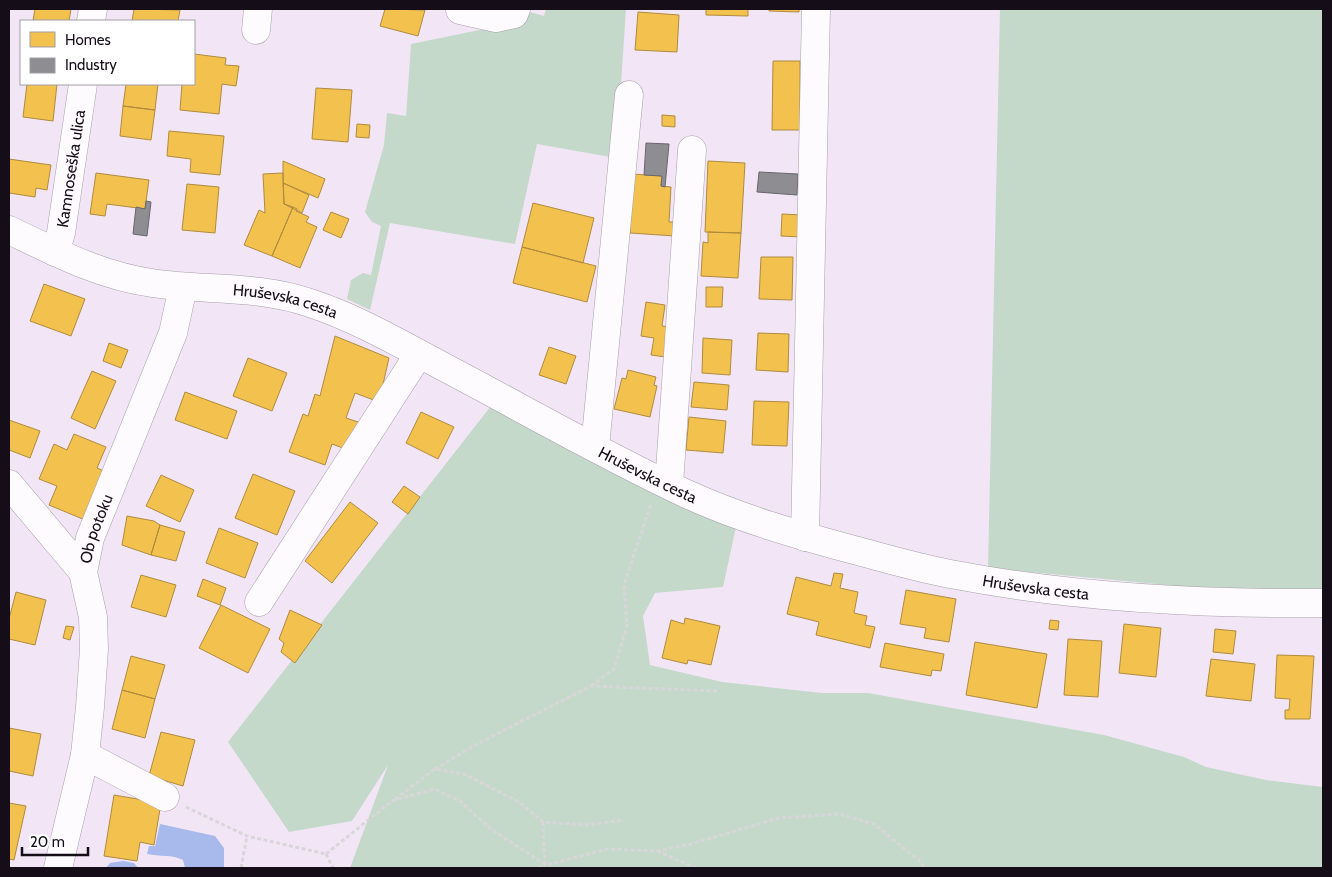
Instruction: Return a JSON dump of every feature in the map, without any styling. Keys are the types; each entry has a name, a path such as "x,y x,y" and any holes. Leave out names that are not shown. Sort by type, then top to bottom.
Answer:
{"street":[{"path":"460,10 496,18 514,14 516,9"},
{"path":"805,537 816,9"},
{"name":"Kamnoseška ulica","path":"55,252 64,215 83,85"},
{"path":"595,447 629,95"},
{"path":"664,482 692,150"},
{"name":"Hruševska cesta","path":"9,230 55,252 114,275 182,287 243,288 310,303 370,328 664,482 749,519 805,537 955,575 1006,583 1109,595 1263,604 1323,604"},
{"name":"Ob potoku","path":"58,868 84,755 94,649 92,617 83,572 90,538 173,333 182,287"},
{"path":"259,602 419,354"},
{"path":"9,484 83,572"},
{"path":"84,755 165,798"}],"path":[{"path":"326,854 435,769 477,744 591,686 614,669 627,626 624,585 664,482"},
{"path":"591,686 718,691"},
{"path":"435,769 464,774 519,802 543,822 586,824 624,820"},
{"path":"392,801 434,789 460,801 491,829 547,867"},
{"path":"165,798 247,836 326,854"},
{"path":"538,868 608,849 656,851 691,844 779,818 840,814 874,824 921,862 924,868"},
{"path":"543,822 547,867"},
{"path":"241,868 247,836"},
{"path":"656,851 696,868"},
{"path":"326,854 333,868"}],"green space":[{"path":"546,9 626,9 616,158 537,144 515,244 390,223 370,310 347,299 351,280 363,273 371,275 381,226 372,222 365,212 384,145 387,113 406,116 411,44 524,21 526,13 530,12 544,16"},
{"path":"1000,9 1323,9 1323,591 1188,587 988,568"},
{"path":"491,406 736,527 723,587 655,593 643,616 650,665 722,682 822,693 868,693 1104,735 1184,757 1206,767 1266,780 1323,787 1323,868 350,868 388,765 352,821 289,832 228,742"}],"water":[{"path":"160,824 215,836 224,848 224,868 185,868 183,860 179,858 147,854 149,846 155,846"},
{"path":"123,861 134,863 138,868 106,868 110,863"}],"building: Homes":[{"path":"35,9 71,9 69,20 33,20"},
{"path":"134,9 180,10 178,20 132,20"},
{"path":"385,9 425,10 418,36 380,26"},
{"path":"706,9 748,9 748,16 706,15"},
{"path":"769,9 799,9 799,12 769,11"},
{"path":"638,12 679,15 677,52 635,50"},
{"path":"195,54 226,58 225,65 239,66 236,86 222,84 219,114 180,110 182,85 195,85"},
{"path":"773,61 800,61 800,130 772,130"},
{"path":"27,85 57,85 53,121 23,117"},
{"path":"126,85 158,85 155,110 123,106"},
{"path":"316,88 352,90 348,142 312,139"},
{"path":"123,106 155,110 151,140 120,136"},
{"path":"662,115 675,116 675,127 662,126"},
{"path":"357,124 370,125 369,138 356,137"},
{"path":"169,131 224,136 220,175 190,172 191,159 167,156"},
{"path":"9,159 51,165 47,190 36,188 35,197 9,193"},
{"path":"283,161 325,179 318,198 283,183"},
{"path":"708,161 745,163 741,233 705,232"},
{"path":"96,173 149,180 145,209 107,204 105,216 90,214"},
{"path":"283,173 284,204 293,207 272,256 244,245 259,210 265,213 263,174"},
{"path":"632,174 662,176 661,186 671,187 669,222 676,222 675,236 630,233"},
{"path":"283,183 309,195 302,213 284,204"},
{"path":"187,184 219,187 215,233 182,230"},
{"path":"533,203 594,218 583,263 522,247"},
{"path":"293,207 297,209 296,211 309,217 306,222 317,227 300,268 272,256"},
{"path":"331,212 349,219 341,238 323,230"},
{"path":"782,214 802,215 801,237 781,236"},
{"path":"708,232 741,233 738,278 701,276 703,242 708,243"},
{"path":"522,247 596,266 587,302 513,283"},
{"path":"761,257 793,257 792,300 759,299"},
{"path":"44,284 85,299 71,336 30,321"},
{"path":"706,287 723,287 722,307 706,307"},
{"path":"646,302 665,305 662,326 670,327 666,357 651,355 654,338 641,336"},
{"path":"758,333 789,334 788,372 756,370"},
{"path":"335,336 389,358 379,402 355,393 346,418 361,423 351,451 332,444 325,465 289,452 303,414 308,416 315,394 320,396"},
{"path":"703,338 732,340 730,375 702,373"},
{"path":"109,343 128,350 121,368 103,361"},
{"path":"549,347 576,356 566,384 539,375"},
{"path":"248,358 287,373 272,411 233,396"},
{"path":"628,370 656,377 654,385 657,386 650,417 614,409 622,378 626,379"},
{"path":"92,371 116,381 95,429 71,418"},
{"path":"694,382 729,385 727,410 691,407"},
{"path":"185,392 237,411 227,439 175,420"},
{"path":"754,401 789,402 787,446 752,445"},
{"path":"421,412 454,427 438,459 406,443"},
{"path":"689,417 726,421 723,453 686,450"},
{"path":"9,420 40,431 30,458 9,450"},
{"path":"74,434 106,447 97,468 106,472 85,520 49,505 57,486 39,479 54,444 67,450"},
{"path":"253,474 295,491 277,535 235,518"},
{"path":"161,475 194,490 180,522 146,506"},
{"path":"404,486 420,497 408,514 392,502"},
{"path":"350,502 378,523 332,583 305,561"},
{"path":"127,516 154,521 160,525 151,555 122,545"},
{"path":"160,525 185,532 176,561 151,555"},
{"path":"219,528 258,543 245,578 206,563"},
{"path":"834,573 843,574 840,588 858,592 854,613 867,616 865,625 875,627 870,648 816,635 819,622 787,614 796,577 831,586"},
{"path":"141,575 176,585 166,617 131,607"},
{"path":"203,579 226,588 220,605 197,596"},
{"path":"906,590 956,599 949,642 924,638 926,628 900,624"},
{"path":"16,592 46,600 35,645 9,639 9,619"},
{"path":"221,605 270,629 248,673 199,648"},
{"path":"290,610 322,625 295,663 281,652 284,643 279,639"},
{"path":"685,618 720,626 711,665 688,660 687,664 662,658 671,620 684,624"},
{"path":"1050,620 1059,621 1058,630 1049,629"},
{"path":"1124,624 1161,628 1156,677 1119,673"},
{"path":"66,626 74,627 70,640 63,638"},
{"path":"1215,629 1236,631 1233,654 1213,652"},
{"path":"1068,639 1102,641 1098,697 1064,695"},
{"path":"975,642 1047,654 1037,708 966,695"},
{"path":"885,643 944,654 941,671 932,670 931,676 880,667"},
{"path":"1277,655 1314,656 1310,719 1285,719 1285,710 1289,710 1290,699 1275,698"},
{"path":"131,656 165,665 155,699 122,690"},
{"path":"1211,659 1255,664 1251,701 1206,696"},
{"path":"122,690 155,699 145,738 112,729"},
{"path":"9,728 41,734 33,776 9,771"},
{"path":"161,732 195,740 183,786 149,776"},
{"path":"114,795 161,803 154,845 140,842 137,861 104,856"},
{"path":"9,803 26,806 14,860 9,859"}],"building: Industry":[{"path":"646,143 669,144 665,187 661,186 662,176 644,175"},
{"path":"759,172 798,174 797,195 757,192"},
{"path":"146,201 151,202 147,236 133,234 136,207 145,209"}]}
